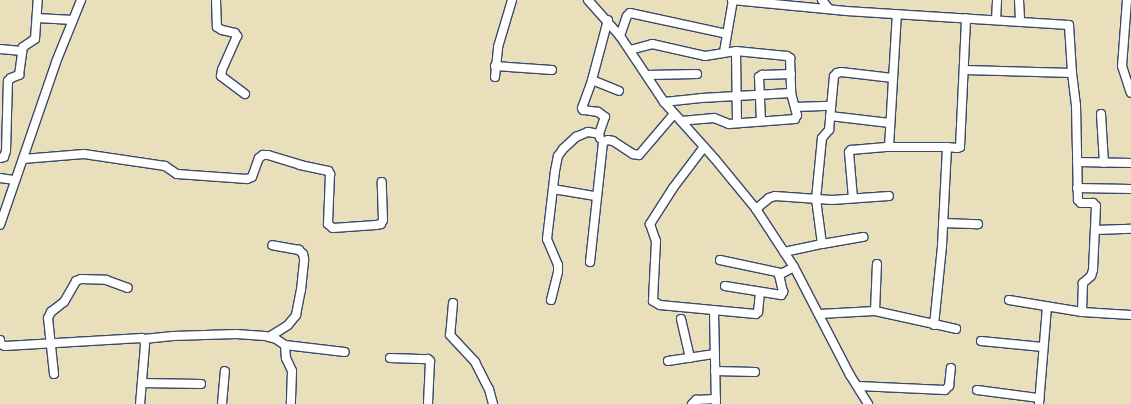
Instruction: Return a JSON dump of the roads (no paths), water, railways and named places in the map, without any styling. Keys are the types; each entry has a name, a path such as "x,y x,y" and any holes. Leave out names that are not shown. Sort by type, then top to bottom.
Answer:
{"street":[{"path":"0,158 4,157 6,151 4,111 9,79 19,74 22,51 26,44 35,39 38,0"},
{"path":"1,221 56,62 81,0"},
{"path":"216,0 217,26 222,30 235,33 237,36 222,70 221,76 245,94"},
{"path":"495,77 498,47 512,0"},
{"path":"588,0 608,20 620,36 664,102 756,209 794,267 868,404"},
{"path":"724,52 732,0 828,9 1069,25 1076,105 1077,188 1079,202 1095,204 1094,270 1091,276 1083,284 1082,312"},
{"path":"822,0 828,9"},
{"path":"996,0 996,20"},
{"path":"1019,0 1020,22"},
{"path":"1128,0 1122,66 1131,93"},
{"path":"620,36 627,16 630,13 727,34"},
{"path":"889,147 897,14"},
{"path":"37,18 73,20"},
{"path":"853,198 849,152 854,149 889,147 960,147 965,70 966,18"},
{"path":"590,262 595,196 603,142 599,134 605,119 604,115 598,112 582,108 592,80 608,20"},
{"path":"630,50 652,44 705,56 724,52 736,52 788,56 790,58 791,93 797,115 795,119 729,124 714,118 681,121"},
{"path":"0,49 22,51"},
{"path":"736,52 737,123"},
{"path":"495,66 552,70"},
{"path":"965,70 1072,73"},
{"path":"822,244 816,199 822,138 828,133 834,76 837,73 894,78"},
{"path":"647,75 697,74"},
{"path":"761,121 760,76 791,74"},
{"path":"592,80 619,91"},
{"path":"664,102 791,93"},
{"path":"795,107 831,106"},
{"path":"603,142 608,140 613,141 633,154 639,154 674,114"},
{"path":"1101,114 1104,163"},
{"path":"830,116 890,123"},
{"path":"551,300 558,272 556,260 547,238 554,171 558,156 563,148 583,133 599,134"},
{"path":"704,147 673,188 650,224 656,241 652,296 653,301 660,305 756,314 758,312 760,292"},
{"path":"934,325 943,223 947,147"},
{"path":"23,159 84,154 165,166 177,174 247,179 252,177 259,158 263,155 268,155 300,165 328,171 330,174 328,224 333,228 381,224 383,220 382,182"},
{"path":"1077,162 1131,163"},
{"path":"0,178 15,180"},
{"path":"1077,188 1131,189"},
{"path":"553,189 595,196"},
{"path":"756,209 772,196 816,199 889,196"},
{"path":"943,223 978,224"},
{"path":"1095,230 1131,229"},
{"path":"784,252 862,237"},
{"path":"269,337 288,325 296,315 301,290 304,259 300,250 272,245"},
{"path":"720,260 781,273 794,267"},
{"path":"875,310 877,264"},
{"path":"725,286 782,294 779,278 781,273"},
{"path":"54,374 50,343 49,315 64,302 76,281 81,279 106,280 128,288"},
{"path":"1009,300 1082,312 1131,315"},
{"path":"453,303 450,335 475,362 489,389 494,404"},
{"path":"977,390 1039,401 1047,307"},
{"path":"819,314 875,310 956,329"},
{"path":"692,404 696,400 716,401 714,311"},
{"path":"681,319 690,358"},
{"path":"0,340 0,344 4,346 138,337 144,339 173,336 236,334 269,337 285,345 344,352"},
{"path":"140,404 144,339"},
{"path":"981,341 1043,347"},
{"path":"285,345 286,358 293,374 291,404"},
{"path":"668,361 714,354"},
{"path":"390,358 428,359 430,361 428,404"},
{"path":"858,386 945,390 949,386 951,368"},
{"path":"715,371 755,372"},
{"path":"222,404 225,372"},
{"path":"142,383 201,384"}]}
